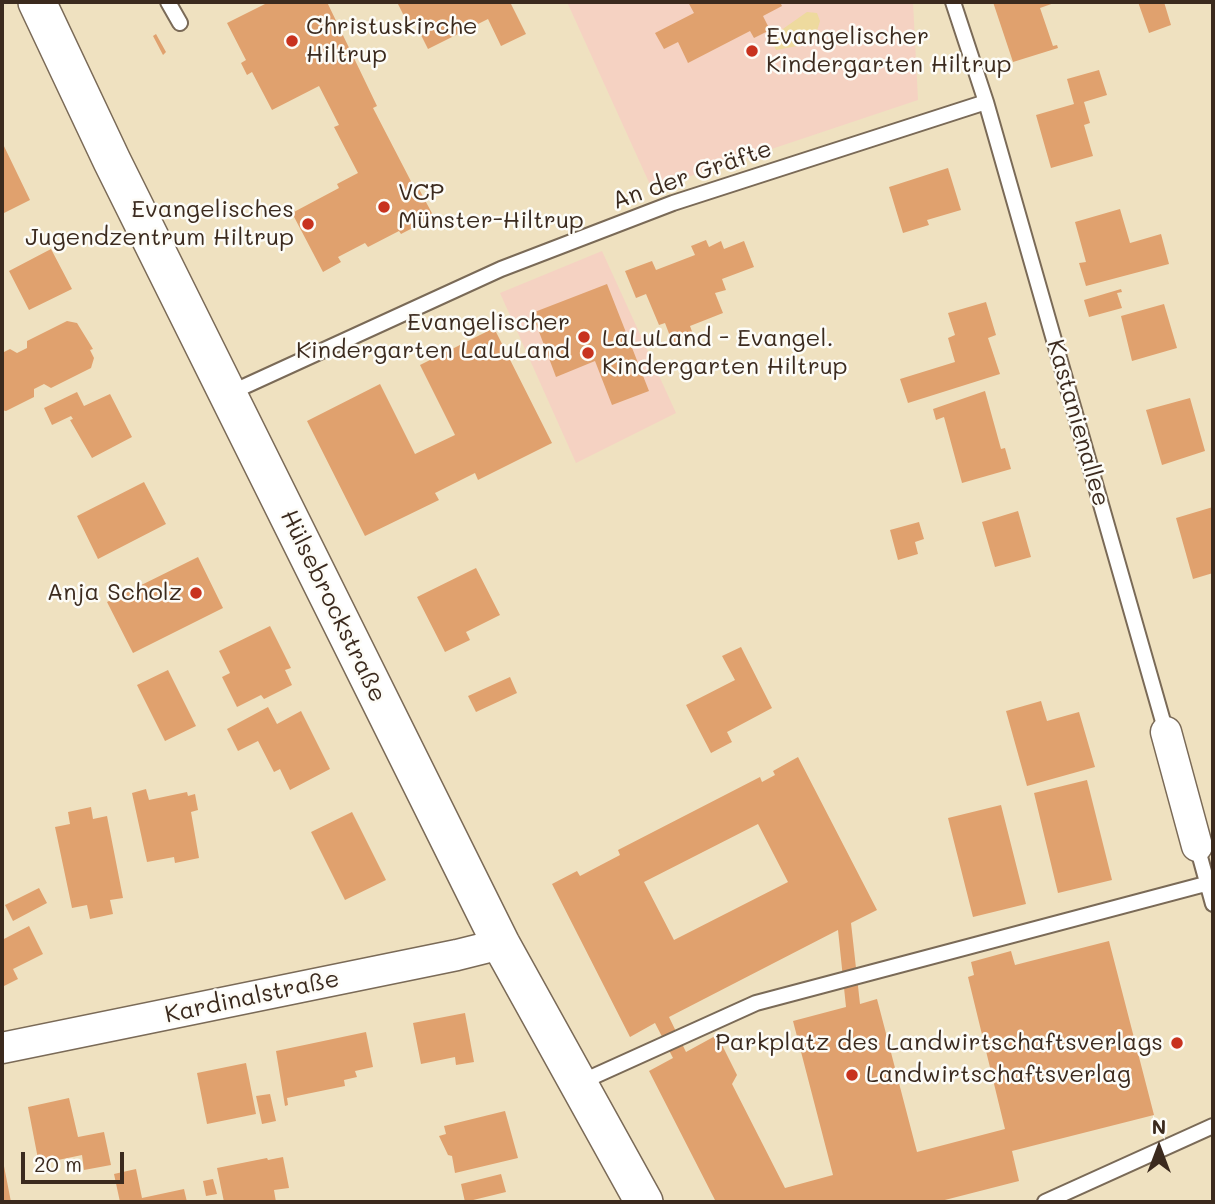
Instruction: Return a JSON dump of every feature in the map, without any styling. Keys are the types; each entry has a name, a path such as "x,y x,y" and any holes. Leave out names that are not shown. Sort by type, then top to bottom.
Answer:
{"street":[{"name":"Hülsebrockstraße","path":"37,2 112,161 501,944 643,1202"},
{"name":"Kastanienallee","path":"1167,732 1197,846"},
{"name":"Kardinalstraße","path":"2,1048 501,944"}],"lane":[{"path":"169,2 180,23"},
{"name":"Kastanienallee","path":"953,2 986,102 1167,732"},
{"name":"An der Gräfte","path":"228,394 501,269 673,203 986,102"},
{"path":"1197,846 1210,883 1213,904"},
{"path":"579,1083 756,1003 1210,883"},
{"path":"1045,1202 1213,1126"}],"shaded area":[{"name":"Evangelischer Kindergarten Hiltrup","path":"567,2 913,2 918,100 652,189"},
{"name":"LaLuLand - Evangel. Kindergarten Hiltrup","path":"602,251 676,413 576,463 500,293"}],"sand":[{"path":"807,12 817,13 820,21 808,44 776,50 770,38"}],"building":[{"path":"269,2 327,2 377,106 373,108 416,191 419,189 434,217 368,247 365,243 338,257 341,262 323,272 292,213 339,188 337,184 358,173 334,127 339,125 319,86 272,110 252,72 247,75 241,63 246,60 227,23"},
{"path":"510,2 526,34 501,46 488,19 428,49 415,23 409,26 398,4"},
{"path":"688,2 780,2 782,6 763,16 770,30 754,38 750,31 688,63 678,42 664,49 655,33 694,13"},
{"path":"993,2 1057,2 1040,8 1053,46 1057,45 1058,48 1013,62"},
{"path":"1138,2 1164,2 1171,25 1149,33"},
{"path":"156,34 166,52 163,55 153,36"},
{"path":"1099,70 1107,95 1084,102 1090,123 1084,125 1093,156 1051,168 1036,115 1074,104 1067,79"},
{"path":"2,142 30,200 2,214"},
{"path":"948,168 961,210 927,220 929,225 903,233 889,187"},
{"path":"1120,209 1130,243 1161,234 1169,264 1086,286 1079,263 1086,262 1075,222"},
{"path":"706,240 709,247 721,241 724,249 744,241 754,267 722,279 726,290 715,293 723,313 690,326 694,337 673,344 665,323 659,325 646,294 636,298 625,271 652,261 656,270 695,255 691,246"},
{"path":"51,249 72,289 29,310 9,271"},
{"name":"Evangelischer Kindergarten LaLuLand","path":"607,284 649,391 612,405 595,361 556,377 532,313"},
{"path":"1121,289 1122,292 1117,293 1122,308 1089,317 1084,300"},
{"path":"986,302 996,335 988,338 1000,374 908,403 900,379 955,362 948,338 955,335 948,313"},
{"path":"1164,304 1177,348 1132,361 1121,316"},
{"path":"67,321 77,323 93,349 90,350 94,358 91,368 51,388 44,384 34,389 34,397 6,411 2,410 2,353 10,349 17,353 27,348 27,341"},
{"path":"494,328 552,443 478,480 475,473 435,493 439,500 365,536 307,421 380,384 415,454 455,435 420,365"},
{"path":"985,391 1001,449 1005,448 1011,469 962,483 944,417 936,420 933,409"},
{"path":"77,392 84,406 110,394 132,437 92,458 70,420 73,419 71,416 52,425 44,408"},
{"path":"1190,398 1205,451 1162,465 1146,410"},
{"path":"144,482 166,524 98,559 77,516"},
{"path":"1213,507 1213,573 1193,579 1176,518"},
{"path":"1018,511 1031,557 995,567 982,522"},
{"path":"919,522 924,539 915,542 918,554 898,560 890,530"},
{"path":"198,557 223,608 133,653 107,602"},
{"path":"476,568 500,615 466,632 470,640 445,652 417,597"},
{"path":"270,626 291,668 285,670 292,685 264,699 261,695 237,707 222,677 230,673 219,651"},
{"path":"741,647 772,708 727,732 732,742 711,753 686,705 735,680 722,656"},
{"path":"168,670 196,726 165,741 137,685"},
{"path":"510,677 517,693 476,712 468,696"},
{"path":"1041,701 1047,721 1079,712 1095,767 1027,786 1006,711"},
{"path":"268,707 277,724 301,711 330,769 290,790 280,769 274,772 258,741 238,751 227,729"},
{"path":"798,757 877,910 851,923 860,1004 877,999 917,1152 1005,1129 968,977 974,975 971,962 1011,951 1015,965 1109,941 1154,1115 1012,1151 1019,1181 937,1202 716,1202 649,1071 673,1058 655,1023 630,1037 552,884 577,871 580,876 620,855 618,850 760,777 762,782 775,775 773,771","holes":["758,824 788,882 674,940 644,882","838,930 846,1007 793,1021 833,1175 785,1188 732,1084 737,1075 717,1035 686,1052 669,1017"]},
{"path":"1087,780 1112,880 1058,893 1034,793"},
{"path":"146,789 149,800 187,792 188,796 195,794 198,810 191,812 199,858 175,863 174,857 147,862 132,793"},
{"path":"1001,805 1026,904 973,917 948,818"},
{"path":"91,807 93,819 107,816 123,898 110,900 113,914 90,919 87,905 72,908 55,827 70,824 68,812"},
{"path":"352,812 386,880 345,900 311,832"},
{"path":"39,888 47,903 13,921 5,905"},
{"path":"29,926 43,954 13,969 18,979 2,987 2,940"},
{"path":"465,1013 474,1062 456,1065 455,1057 421,1064 413,1023"},
{"path":"366,1032 373,1067 355,1071 357,1077 344,1080 345,1086 287,1098 288,1105 285,1106 276,1051"},
{"path":"246,1063 256,1114 207,1124 197,1073"},
{"path":"270,1094 276,1121 262,1124 256,1096"},
{"path":"69,1098 78,1137 104,1132 111,1165 84,1170 82,1155 39,1164 28,1107"},
{"path":"505,1111 518,1158 455,1173 452,1156 448,1155 439,1136 446,1134 444,1126"},
{"path":"283,1157 289,1188 274,1190 276,1202 224,1202 217,1168"},
{"path":"3,1161 11,1202 2,1202"},
{"path":"136,1169 142,1198 184,1189 187,1202 120,1202 114,1174"},
{"path":"501,1174 506,1192 465,1202 461,1184"},
{"path":"213,1179 217,1194 206,1196 203,1181"}],"place":[{"name":"Christuskirche Hiltrup","path":"292,41"},
{"name":"Evangelischer Kindergarten Hiltrup","path":"752,51"},
{"name":"VCP Münster-Hiltrup","path":"384,207"},
{"name":"Evangelisches Jugendzentrum Hiltrup","path":"308,224"},
{"name":"Evangelischer Kindergarten LaLuLand","path":"584,337"},
{"name":"LaLuLand - Evangel. Kindergarten Hiltrup","path":"588,353"},
{"name":"Anja Scholz","path":"196,593"},
{"name":"Parkplatz des Landwirtschaftsverlags","path":"1177,1043"},
{"name":"Landwirtschaftsverlag","path":"852,1075"}]}
